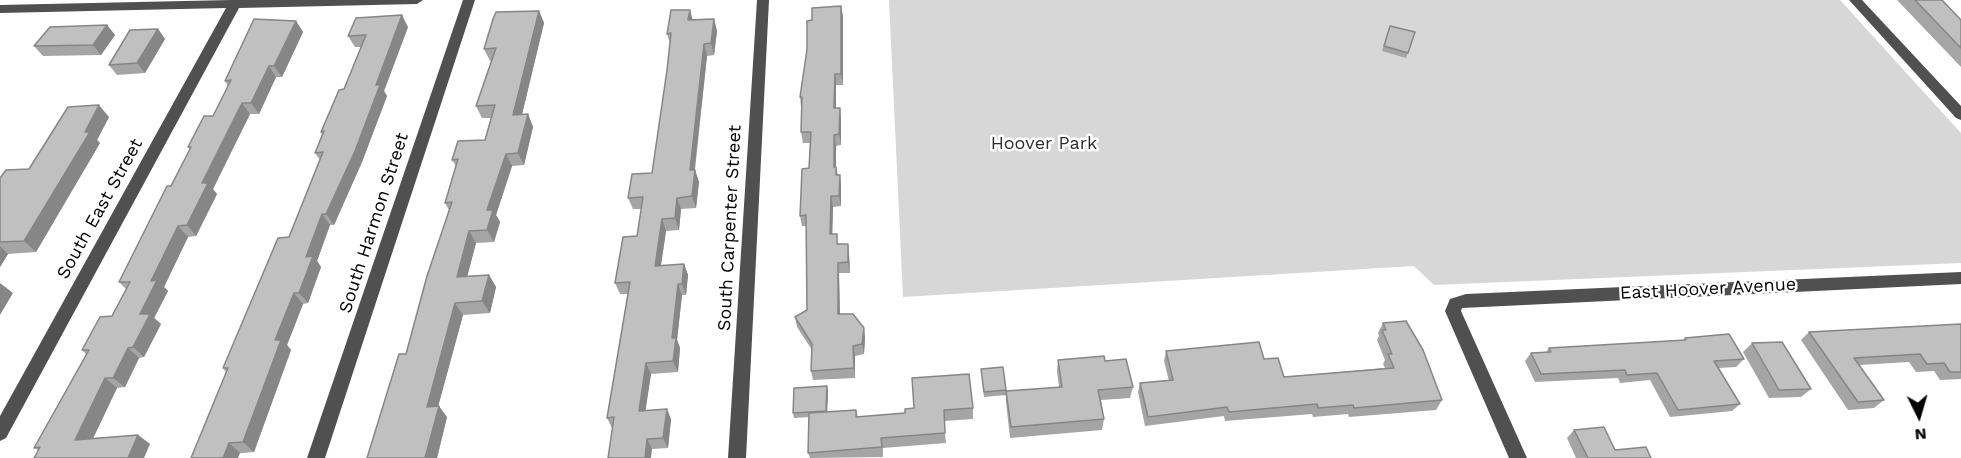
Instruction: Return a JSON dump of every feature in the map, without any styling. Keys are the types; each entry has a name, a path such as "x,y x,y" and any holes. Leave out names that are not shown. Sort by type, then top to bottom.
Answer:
{"street":[{"path":"0,9 417,0"},
{"name":"South Harmon Street","path":"316,458 469,0"},
{"name":"South Carpenter Street","path":"736,458 763,0"},
{"path":"1855,0 1961,115"},
{"name":"South East Street","path":"0,433 235,3"},
{"name":"East Hoover Avenue","path":"1517,458 1456,321 1453,311 1456,304 1478,299 1961,278"},
{"path":"1511,458 1517,458"}],"green space":[{"name":"Hoover Park","path":"889,0 1840,0 1961,133 1961,263 1434,285 1414,266 903,297"}],"building":[{"path":"1915,0 1942,0 1961,20 1961,48"},
{"path":"841,6 841,74 835,74 834,108 840,108 839,134 834,135 834,167 836,167 836,175 840,175 839,196 831,196 830,234 837,234 837,244 848,244 848,262 838,263 838,314 853,314 864,328 862,344 853,346 854,368 811,371 812,344 795,317 807,310 806,215 800,216 802,169 809,168 811,132 801,132 802,97 800,97 807,49 807,21 812,20 812,8"},
{"path":"671,10 690,10 688,20 714,19 711,43 704,44 690,170 695,170 692,196 677,198 675,218 662,219 655,266 684,264 682,284 678,284 672,338 676,338 673,361 646,363 639,411 667,409 663,438 647,439 645,458 608,458 614,417 607,418 630,282 615,283 623,237 637,236 643,197 628,198 632,174 652,173 667,70 671,33 667,34"},
{"path":"539,11 513,115 528,114 518,153 506,154 487,210 493,210 487,230 469,231 457,277 489,275 482,301 455,303 427,407 439,406 425,458 367,458 399,354 406,354 427,276 452,202 445,203 458,159 452,160 458,141 485,140 495,105 476,106 496,48 484,49 493,19 496,12"},
{"path":"402,15 376,85 380,85 355,151 326,214 322,214 306,257 313,256 299,293 294,293 275,340 281,340 243,442 229,443 223,458 191,458 228,368 223,368 278,238 289,237 323,152 315,153 324,131 321,132 339,90 344,89 366,35 348,36 356,18"},
{"path":"254,19 296,21 274,66 269,66 251,103 242,103 202,183 208,183 187,225 178,226 151,281 157,280 140,314 150,314 133,347 128,348 113,378 105,378 75,440 138,435 128,458 34,458 40,447 34,448 89,350 82,350 100,317 112,316 130,282 119,282 167,186 171,186 191,147 188,147 204,116 213,116 231,80 225,81"},
{"path":"107,25 93,45 34,46 50,27"},
{"path":"1390,26 1415,32 1408,53 1384,46"},
{"path":"158,29 137,63 109,65 130,30"},
{"path":"99,105 85,132 90,132 24,241 0,242 0,178 6,170 29,169 68,107"},
{"path":"1406,321 1423,350 1442,400 1354,408 1353,405 1318,408 1317,404 1229,412 1227,407 1148,417 1140,383 1173,380 1166,351 1259,342 1264,359 1278,358 1284,377 1394,368 1388,354 1392,354 1382,330 1386,330 1383,323"},
{"path":"1961,324 1961,372 1950,372 1944,363 1927,364 1920,354 1854,358 1884,400 1858,402 1809,332"},
{"path":"1729,334 1744,359 1714,361 1740,404 1678,410 1657,373 1627,375 1625,370 1541,374 1531,353 1551,352 1549,348 1686,340 1685,338"},
{"path":"1782,342 1811,389 1779,390 1752,343"},
{"path":"1104,356 1105,361 1126,359 1133,387 1098,390 1104,419 1011,427 1006,391 1062,387 1058,360"},
{"path":"1003,367 1006,390 984,392 981,369"},
{"path":"969,374 973,408 944,410 945,433 881,438 882,447 808,453 809,413 856,410 856,417 905,413 905,409 914,408 912,378"},
{"path":"827,386 826,411 793,413 794,388"},
{"path":"1604,427 1615,450 1646,447 1651,458 1588,458 1574,430"}]}
